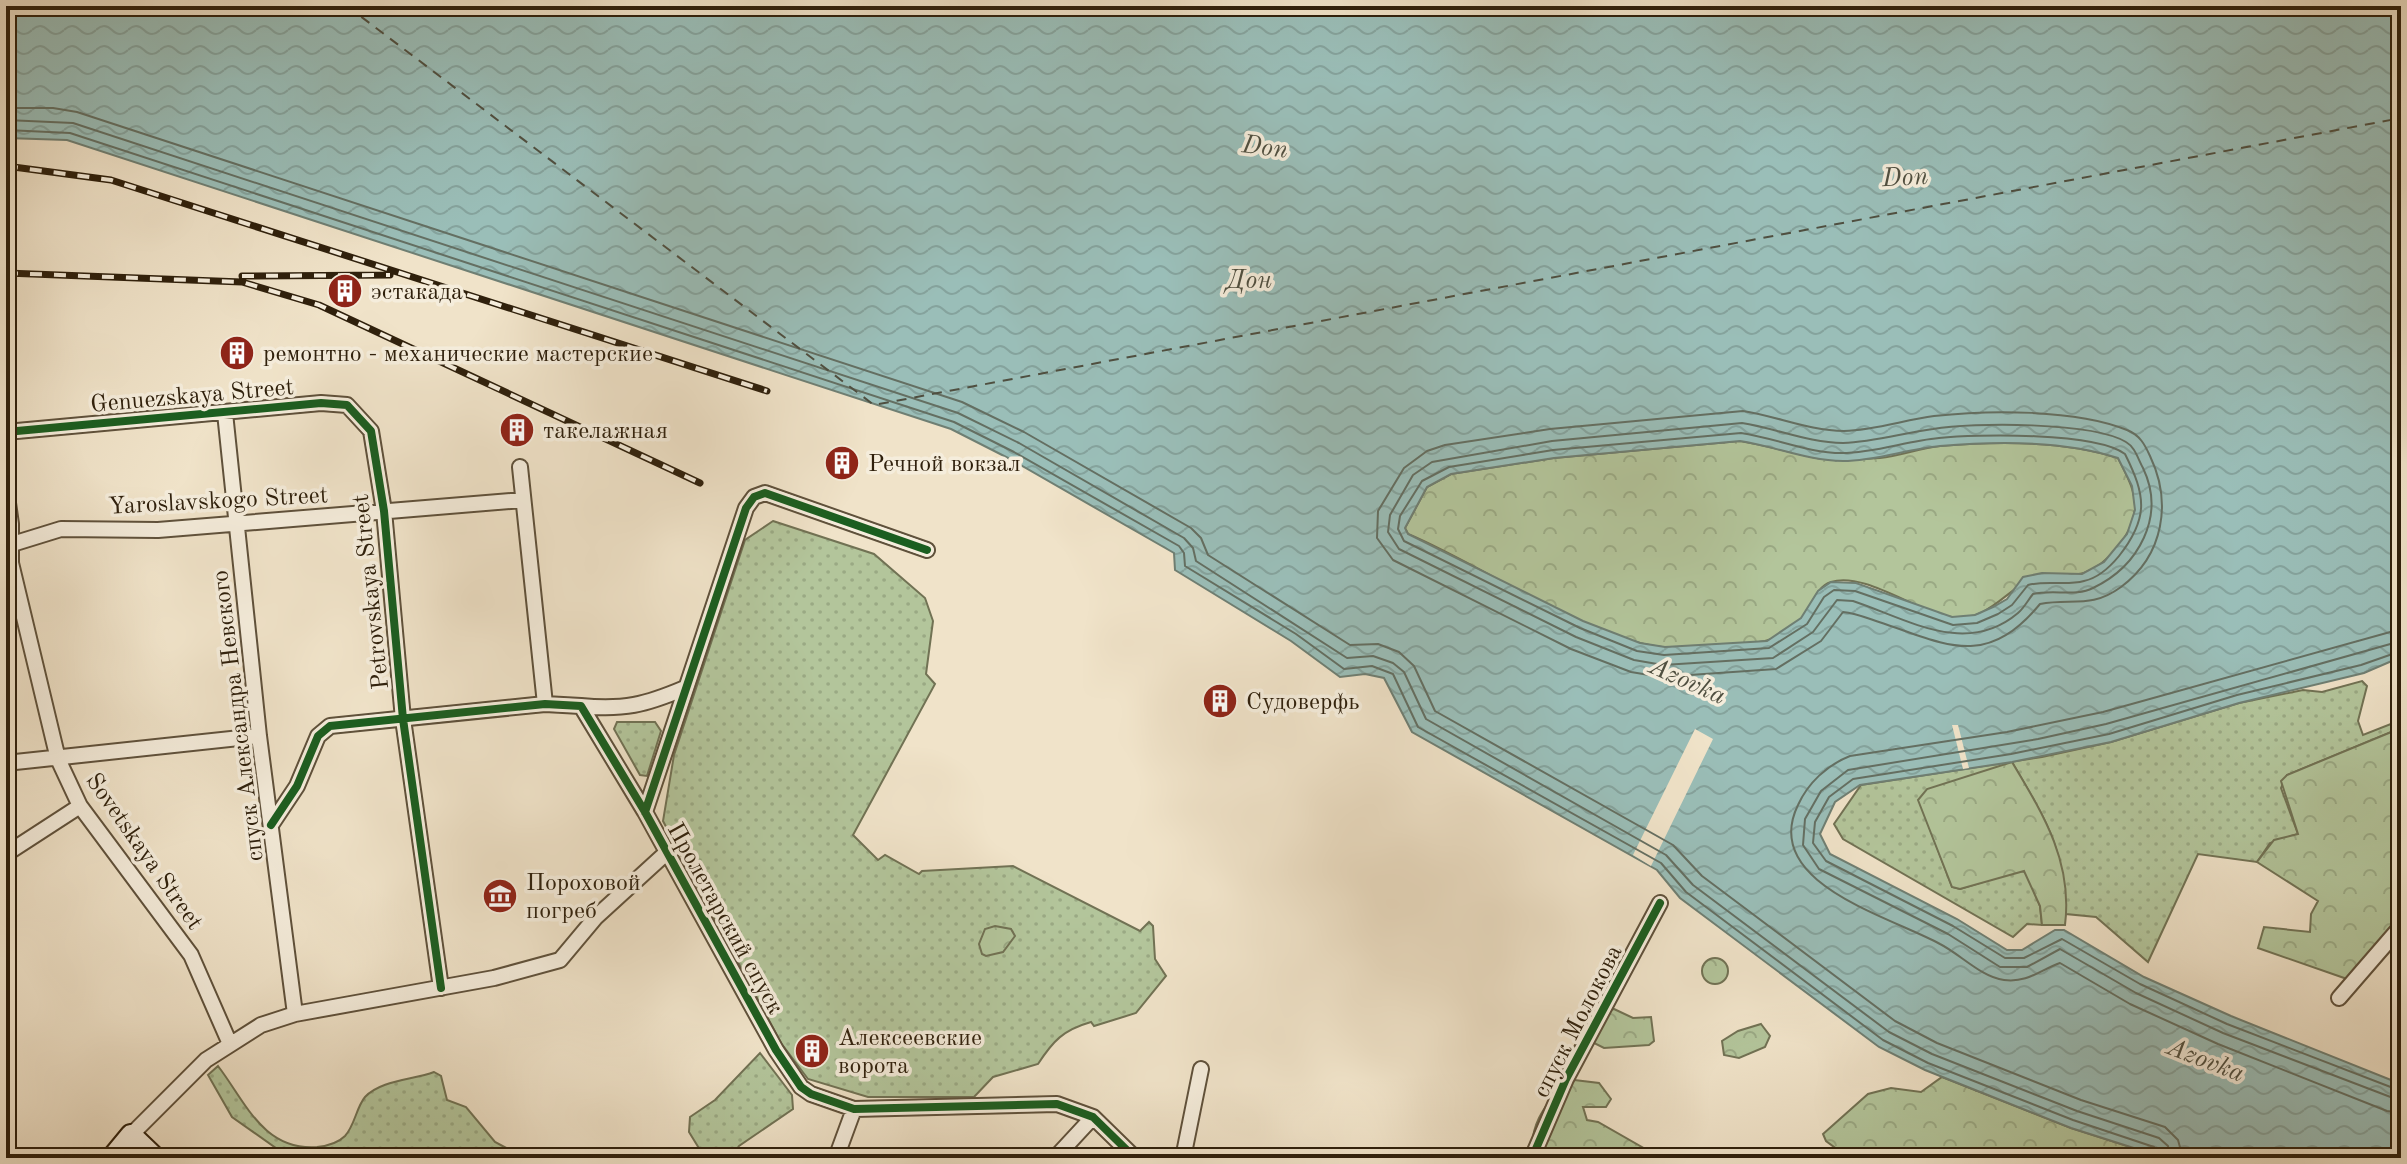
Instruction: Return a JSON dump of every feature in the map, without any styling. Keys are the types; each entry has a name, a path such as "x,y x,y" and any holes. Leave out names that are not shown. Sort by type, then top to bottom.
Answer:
{"street":[{"name":"Genuezskaya Street","path":"6,432 321,403 347,405 371,431"},
{"name":"спуск Александра Невского","path":"225,413 259,736 295,1014"},
{"name":"Petrovskaya Street","path":"371,431 384,511 403,719 441,988"},
{"path":"520,467 545,704"},
{"name":"Sovetskaya Street","path":"6,489 11,563 58,759 80,806 191,955 230,1044"},
{"path":"645,812 746,508 754,497 765,493 927,550"},
{"name":"Yaroslavskogo Street","path":"9,544 61,529 158,530 523,500"},
{"path":"271,825 297,786 318,736 330,726 545,704 610,709 643,706 685,688"},
{"name":"Пролетарский спуск","path":"581,706 645,812 665,854 757,1018 801,1087 811,1094 854,1109"},
{"path":"6,763 259,736"},
{"path":"6,854 80,806"},
{"path":"112,1158 206,1060 261,1025 295,1014 441,988 560,960 596,917 665,854"},
{"name":"спуск Молокова","path":"1532,1158 1566,1079 1660,903"},
{"path":"2339,998 2397,931 2401,932"},
{"path":"1183,1158 1201,1069"},
{"path":"836,1158 854,1109 1057,1104 1093,1117 1135,1158"},
{"path":"1055,1158 1093,1117"},
{"path":"131,1135 155,1158"}],"green space":[{"path":"1740,441 1837,460 1880,458 1962,444 2030,443 2075,448 2118,458 2132,489 2135,509 2124,538 2110,556 2093,569 2077,574 2037,576 1975,615 1952,617 1938,614 1875,587 1845,580 1826,585 1817,593 1801,619 1774,637 1754,643 1699,648 1662,647 1600,630 1408,534 1405,528 1427,487 1451,474 1554,458"},
{"path":"773,521 874,554 925,598 933,621 926,674 935,684 853,835 878,860 885,855 919,874 922,871 1013,866 1140,931 1149,922 1153,926 1155,959 1166,976 1136,1013 1073,1029 1054,1043 1038,1064 993,1077 974,1097 868,1097 808,1079 781,1043 663,821 674,755 745,540"},
{"path":"2362,681 2367,686 2358,721 2363,735 2401,720 2401,728 2287,775 2281,788 2298,834 2270,843 2257,862 2198,854 2148,962 2096,917 2066,914 2057,850 2012,762 1919,800 1952,887 1960,889 2019,871 2026,872 2040,906 2042,925 2027,924 2013,937 1843,839 1834,824 1861,785 2042,757 2111,742 2239,703 2303,690 2322,692"},
{"path":"617,722 655,722 661,731 647,776 640,775 614,729"},
{"path":"2401,728 2401,937 2350,980 2258,948 2264,927 2310,932 2311,914 2318,901 2257,862 2274,840 2298,834 2281,781 2287,775"},
{"path":"2012,762 2045,820 2060,859 2066,902 2065,925 2042,925 2040,906 2024,871 1960,889 1952,887 1918,800 1927,789"},
{"path":"995,926 1011,929 1015,936 1003,952 986,956 982,954 979,944 985,929"},
{"path":"1715,958 1724,962 1728,971 1724,980 1715,984 1706,980 1702,971 1706,962"},
{"path":"1614,1009 1633,1018 1651,1017 1654,1041 1649,1045 1604,1048 1588,1040 1598,1010"},
{"path":"1761,1024 1770,1036 1765,1047 1739,1058 1724,1055 1722,1041 1738,1031"},
{"path":"760,1053 792,1095 793,1109 739,1146 731,1158 705,1158 689,1132 690,1117 715,1100"},
{"path":"218,1066 257,1121 269,1132 298,1146 317,1147 332,1144 345,1136 362,1101 372,1091 434,1072 441,1076 447,1100 466,1107 495,1142 525,1158 290,1158 232,1117 208,1075"},
{"path":"1942,1077 2071,1128 2165,1158 1849,1158 1826,1141 1823,1134 1868,1094 1891,1088 1921,1092"},
{"path":"1566,1079 1599,1083 1611,1099 1606,1107 1583,1107 1587,1120 1598,1122 1661,1158 1534,1158 1532,1147 1536,1125"}],"water":[{"name":"Дон","path":"6,6 2401,6 2401,657 2364,673 2239,703 2111,742 2012,762 1860,785 1835,802 1820,834 1830,854 1957,919 2007,950 2022,950 2055,930 2064,930 2144,977 2231,1016 2401,1084 2401,1158 2165,1158 2071,1128 1925,1070 1879,1047 1680,898 1657,870 1412,732 1384,678 1365,674 1340,677 1291,641 1175,570 1174,553 1010,459 951,429 67,140 6,138","holes":["1740,441 1817,459 1843,461 1962,444 2030,443 2075,448 2118,458 2132,486 2135,510 2127,534 2104,562 2082,574 2042,573 2023,577 2007,599 1975,615 1952,617 1856,583 1831,582 1818,591 1801,618 1767,641 1665,647 1640,643 1583,621 1408,534 1405,528 1427,487 1451,474 1554,458"]}],"pier":[{"path":"1952,725 1958,725 1969,768 1963,769"},
{"path":"1695,729 1713,739 1651,866 1633,855"}],"ferry route":[{"path":"347,6 874,405 2401,118"}],"railway":[{"path":"6,166 111,180 767,391"},
{"path":"6,273 242,282 319,305 700,483"},
{"path":"242,276 390,275"}],"cycle path":[{"path":"6,432 321,403 347,405 371,431 384,511 403,719 441,988"},
{"path":"645,812 746,508 754,497 765,493 927,550"},
{"path":"271,825 297,786 318,736 330,726 545,704 581,706 645,812 776,1050 801,1087 811,1094 854,1109 1057,1104 1093,1117 1135,1158"},
{"path":"1532,1158 1566,1079 1660,903"}],"place":[{"name":"эстакада","path":"345,291"},
{"name":"ремонтно - механические мастерские","path":"237,353"},
{"name":"такелажная","path":"517,430"},
{"name":"Речной вокзал","path":"842,463"},
{"name":"Судоверфь","path":"1220,701"},
{"name":"Пороховой погреб","path":"500,896"},
{"name":"Алексеевские ворота","path":"812,1051"}],"water label":[{"name":"Don","path":"1265,146"},
{"name":"Don","path":"1905,176"},
{"name":"Azovka","path":"1688,680"},
{"name":"Azovka","path":"2206,1059"}]}
